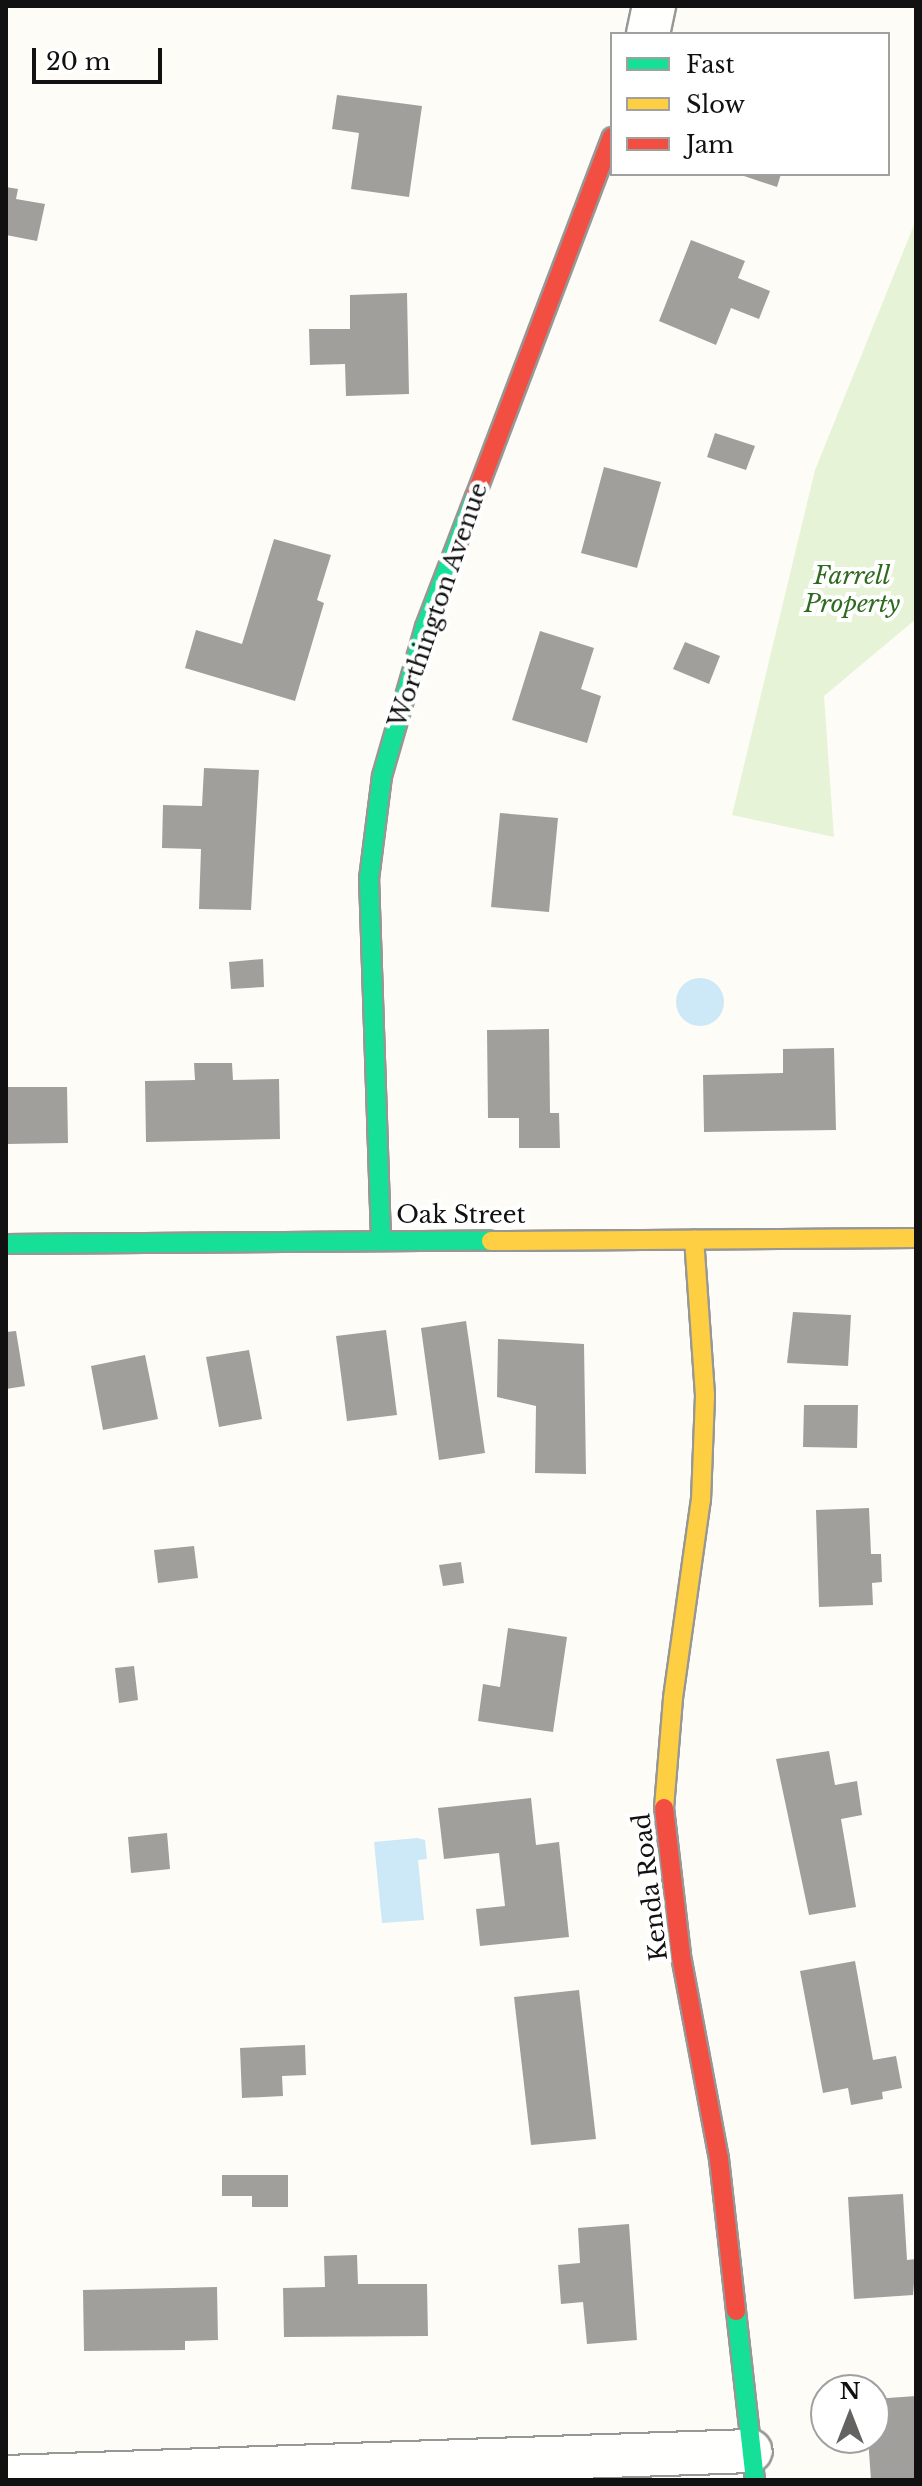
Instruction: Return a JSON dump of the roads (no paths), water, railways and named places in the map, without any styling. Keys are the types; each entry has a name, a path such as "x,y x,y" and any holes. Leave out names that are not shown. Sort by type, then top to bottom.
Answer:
{"street":[{"path":"648,32 654,6"},
{"name":"Worthington Avenue","path":"381,1239 369,879 382,776 425,627 610,142"},
{"name":"Oak Street","path":"6,1244 381,1239 916,1238"},
{"name":"Kenda Road","path":"694,1239 705,1395 701,1500 673,1698 663,1822 681,1956 715,2128 753,2466"},
{"path":"6,2477 753,2466"}],"water":[{"path":"700,978 717,985 724,1002 717,1019 700,1026 683,1019 676,1002 683,985"},
{"path":"425,1840 427,1859 418,1860 424,1920 382,1923 374,1842"}],"park label":[{"name":"Farrell Property","path":"852,590"}]}
